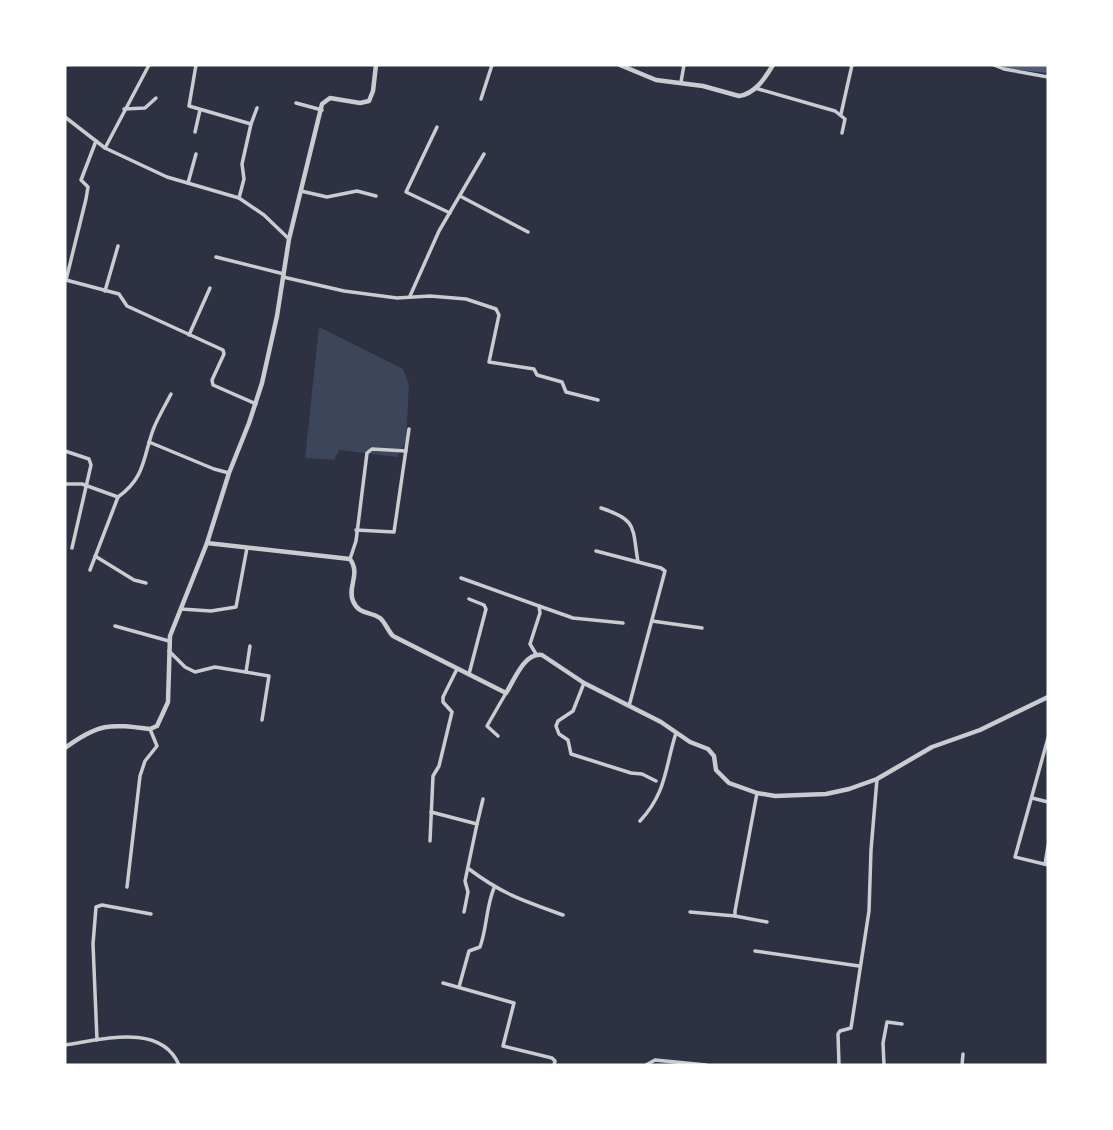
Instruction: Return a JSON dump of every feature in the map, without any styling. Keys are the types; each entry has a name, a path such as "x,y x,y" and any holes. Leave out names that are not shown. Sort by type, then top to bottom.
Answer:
{"street":[{"path":"105,148 149,65"},
{"path":"196,65 188,103 200,110 251,124"},
{"path":"65,748 83,734 103,726 150,729 157,726 168,702 169,641 207,544 229,473 262,383 289,239 322,104 327,98 360,103 369,101 376,65"},
{"path":"481,99 492,65"},
{"path":"620,65 656,80 681,82 739,96 755,88 773,65"},
{"path":"681,82 684,65"},
{"path":"841,114 852,65"},
{"path":"995,65 1048,77"},
{"path":"755,88 793,97 841,114 845,121 842,133"},
{"path":"124,110 145,108 156,98"},
{"path":"296,103 322,110"},
{"path":"239,198 244,179 242,164 257,108"},
{"path":"195,132 200,110"},
{"path":"65,117 105,148 167,177 239,198 264,215 289,239"},
{"path":"437,127 406,192 450,213"},
{"path":"96,141 81,180 88,187 65,280 119,294 127,306 224,352 212,380 213,385 256,404"},
{"path":"188,183 196,154"},
{"path":"410,296 424,262 484,154"},
{"path":"301,191 327,197 356,191 376,196"},
{"path":"460,196 528,232"},
{"path":"105,291 118,246"},
{"path":"216,257 344,291 397,298 410,296 466,299 496,309 499,315 489,362 531,368 539,376 562,382 566,392 598,400"},
{"path":"189,335 210,288"},
{"path":"90,570 118,497 137,480 149,442 171,394"},
{"path":"356,530 394,532 409,429"},
{"path":"149,442 229,473"},
{"path":"350,559 356,541 367,453 372,449 406,451"},
{"path":"65,450 89,459 90,465 72,548"},
{"path":"65,484 85,484 118,497"},
{"path":"601,509 623,515 629,520 633,528 638,562"},
{"path":"207,544 350,559 356,574 351,597 360,611 382,619 393,636 506,694"},
{"path":"181,609 211,611 236,607 247,548"},
{"path":"596,551 665,571 629,706"},
{"path":"94,556 134,580 146,583"},
{"path":"461,578 573,618 623,623"},
{"path":"468,674 486,609 484,605 469,599"},
{"path":"539,606 540,613 530,644 536,654 584,683 662,722 690,743 708,749 713,756 716,770 729,783 757,793 775,796 826,794 849,789 877,779 932,747 1002,720 1048,697"},
{"path":"652,621 702,628"},
{"path":"115,626 169,641"},
{"path":"246,672 250,646"},
{"path":"168,650 195,672 215,667 270,677 262,720"},
{"path":"498,736 487,726 529,657 536,654"},
{"path":"430,841 433,776 439,766 452,712 443,702 443,697 457,669"},
{"path":"584,683 573,711 558,721 556,726 559,734 568,740 571,754 642,774 656,781"},
{"path":"127,887 140,776 145,761 157,746 150,729"},
{"path":"640,821 662,788 676,733"},
{"path":"1048,738 1015,857 1046,865 1048,846"},
{"path":"839,1065 838,1034 851,1028 869,911 877,779"},
{"path":"735,916 740,874 757,793"},
{"path":"1032,798 1048,802"},
{"path":"464,912 468,892 465,881 483,799"},
{"path":"431,813 477,824"},
{"path":"469,869 494,888 519,901 563,915"},
{"path":"459,987 469,951 480,947 483,939 494,888"},
{"path":"97,1041 93,944 96,907 102,905 151,914"},
{"path":"690,912 767,922"},
{"path":"755,951 859,966"},
{"path":"443,983 514,1003 503,1046 552,1058 554,1065"},
{"path":"884,1065 886,1023 890,1021 902,1024"},
{"path":"65,1045 132,1037 164,1045 175,1056 179,1065"},
{"path":"962,1065 963,1054"},
{"path":"646,1065 655,1060 706,1065"}],"shaded area":[{"path":"319,327 403,369 409,384 406,441 397,457 339,450 334,460 305,458"}],"waterway":[{"path":"1008,65 1048,69"}]}
